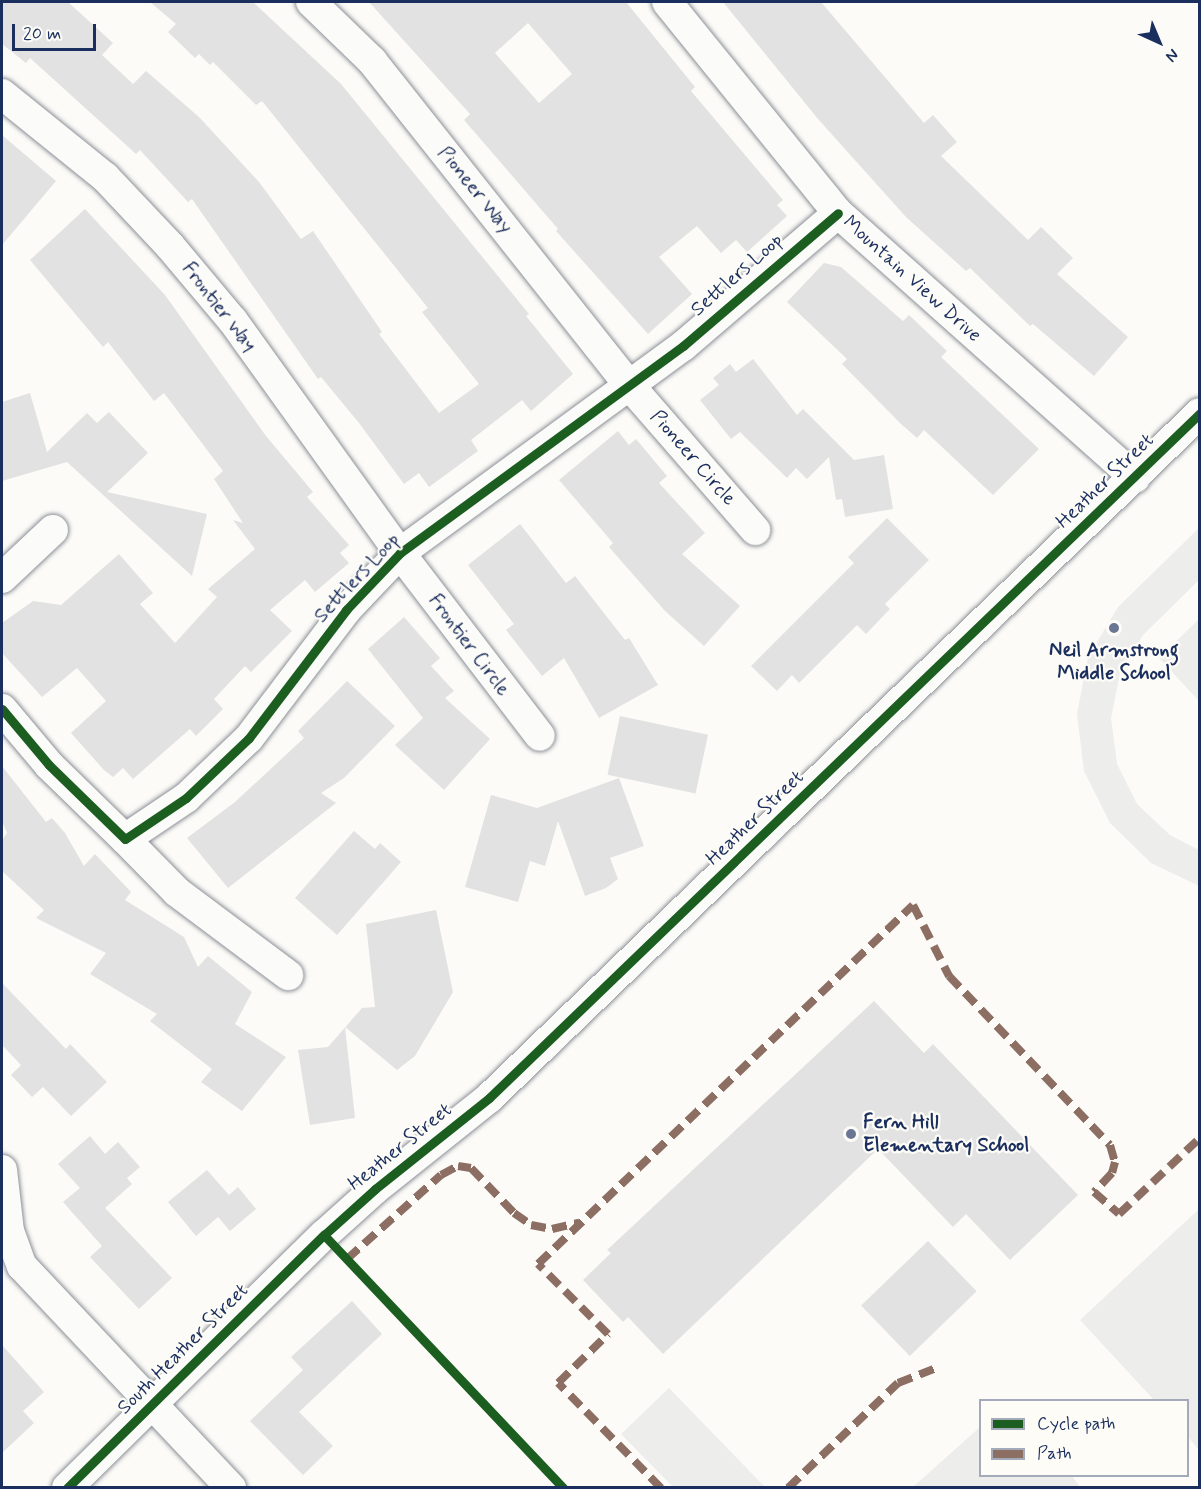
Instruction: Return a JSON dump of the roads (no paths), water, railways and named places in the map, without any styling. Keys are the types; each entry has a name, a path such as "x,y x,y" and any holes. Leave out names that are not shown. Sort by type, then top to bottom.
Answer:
{"street":[{"name":"Pioneer Way","path":"311,2 372,61 630,386"},
{"name":"Mountain View Drive","path":"667,2 838,213 1135,478"},
{"name":"Frontier Way","path":"2,94 105,177 170,246 233,321 400,553"},
{"name":"Settlers Loop","path":"125,839 186,798 249,738 346,610 400,553 683,346 838,213"},
{"name":"Pioneer Circle","path":"630,386 755,530"},
{"name":"Heather Street","path":"324,1235 375,1189 489,1098 1200,413"},
{"path":"2,578 53,530"},
{"name":"Frontier Circle","path":"400,553 540,736"},
{"path":"2,709 49,765 177,892 288,975"},
{"path":"2,1170 9,1231 22,1266 231,1488"},
{"name":"South Heather Street","path":"67,1488 324,1235"}],"place":[{"name":"Neil Armstrong Middle School","path":"1114,628"},
{"name":"Fern Hill Elementary School","path":"851,1134"}]}
